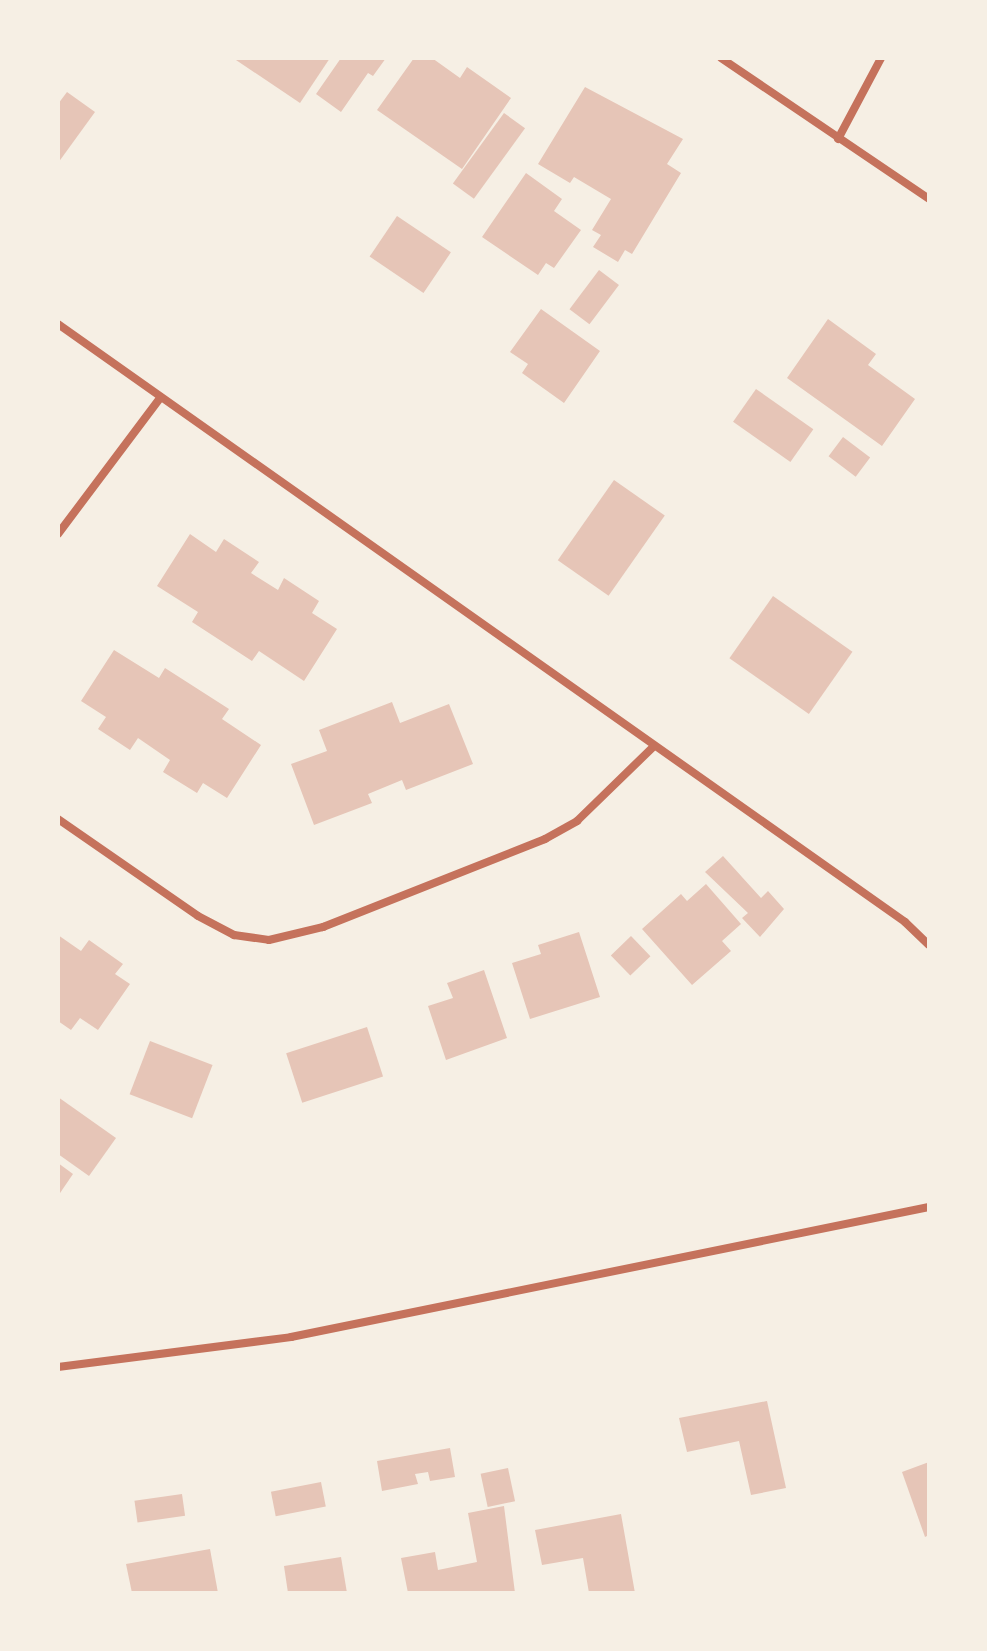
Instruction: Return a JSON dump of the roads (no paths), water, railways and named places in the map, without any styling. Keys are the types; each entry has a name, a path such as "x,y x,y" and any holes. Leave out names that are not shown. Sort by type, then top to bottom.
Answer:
{"street":[{"path":"721,58 929,199"},
{"path":"838,139 881,58"},
{"path":"58,324 905,922 929,945"},
{"path":"58,534 161,397"},
{"path":"58,819 198,916 234,935 269,940 323,927 545,839 577,821 653,747"},
{"path":"58,1367 291,1337 929,1207"}]}
